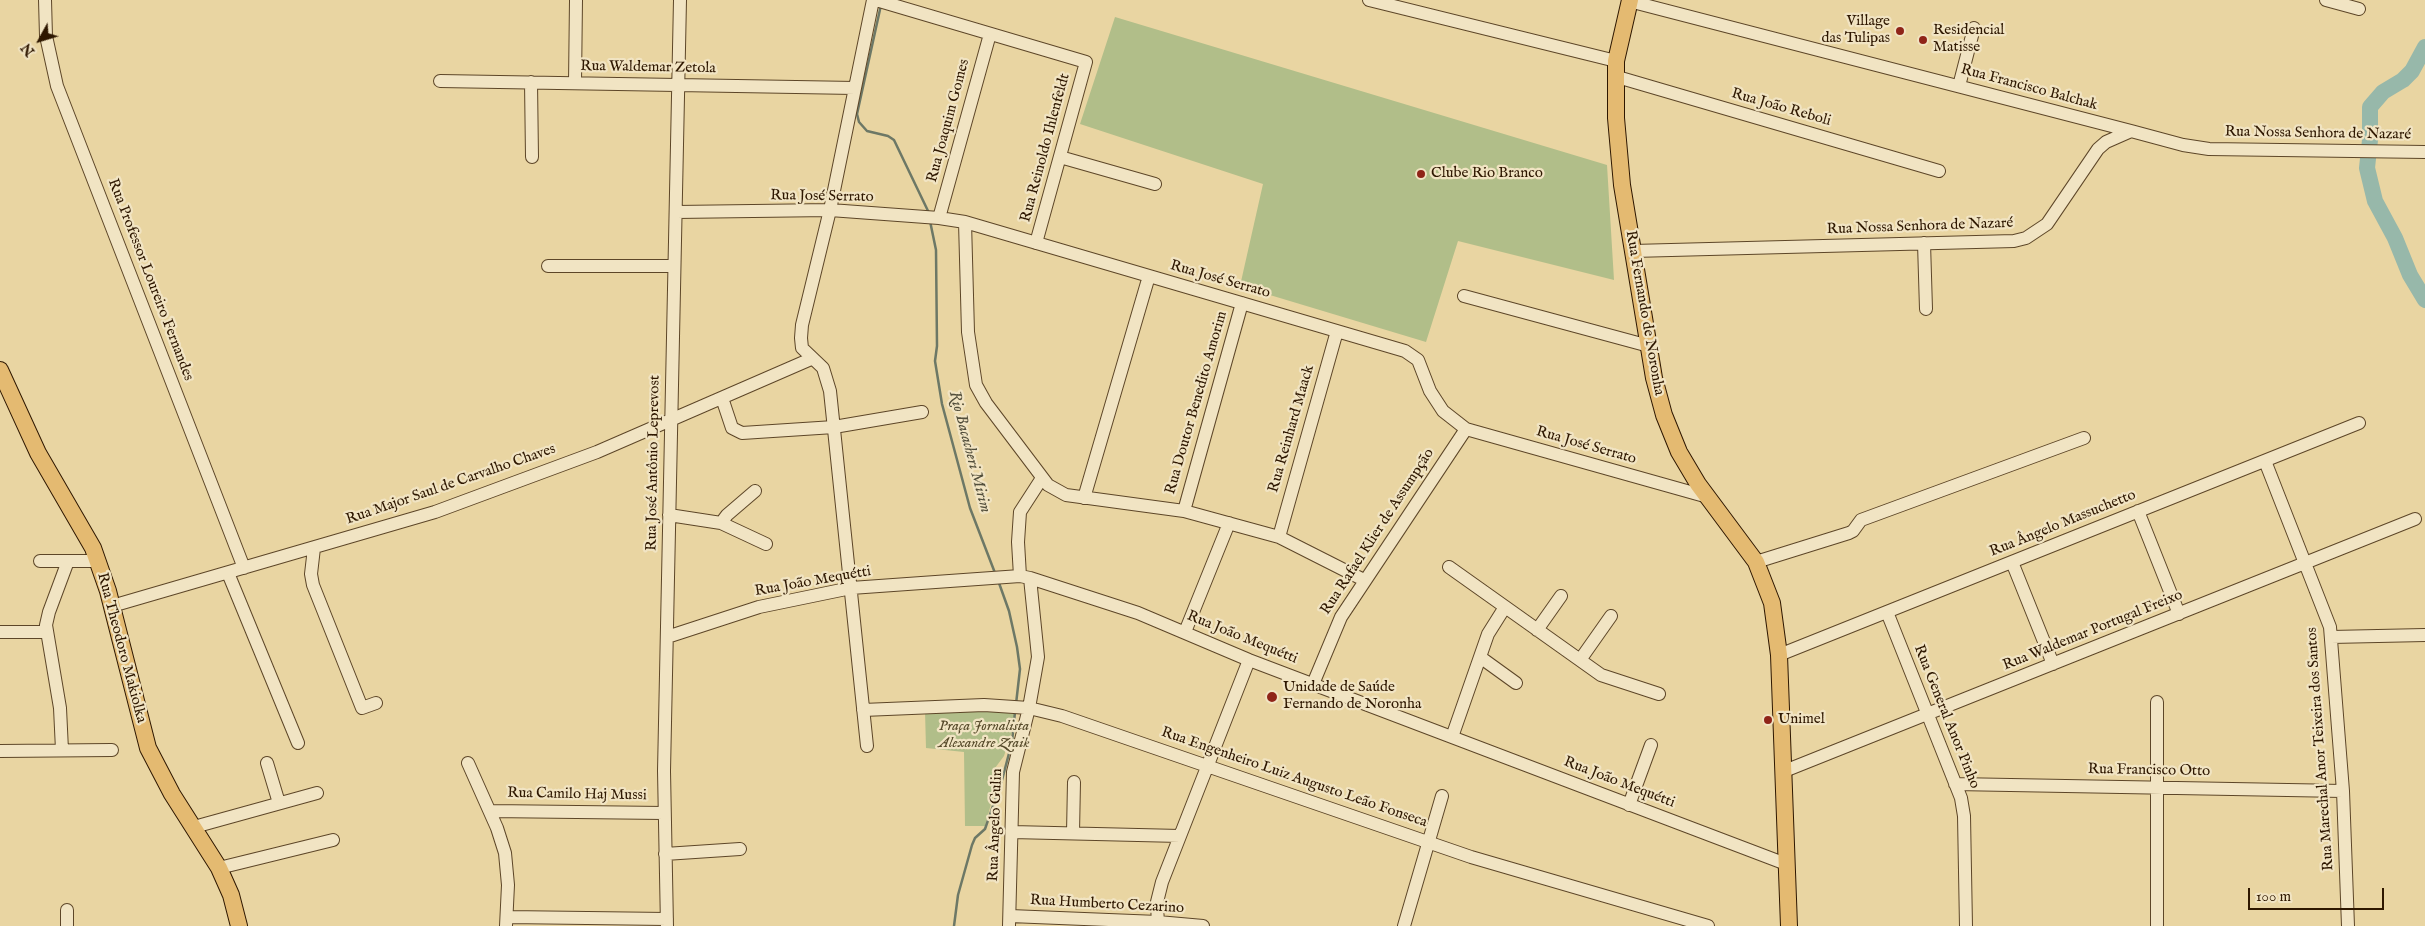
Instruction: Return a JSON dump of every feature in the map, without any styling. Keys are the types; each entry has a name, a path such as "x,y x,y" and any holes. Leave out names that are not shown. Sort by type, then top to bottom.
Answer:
{"main road":[{"name":"Rua Fernando de Noronha","path":"1630,1 1615,69 1620,166 1649,346 1658,395 1672,436 1689,469 1756,562 1772,602 1780,654 1782,772 1789,926"},
{"name":"Rua Theodoro Makiolka","path":"0,370 32,441 86,534 98,561 112,606 148,748 165,782 219,868 231,895 239,926"}],"street":[{"name":"Rua Professor Loureiro Fernandes","path":"45,0 46,36 57,86 244,568"},
{"path":"575,83 576,0"},
{"name":"Rua José Antônio Leprevost","path":"667,922 664,813 666,637 680,0"},
{"path":"791,368 802,348 802,325 830,210 874,0 990,34"},
{"name":"Rua João Reboli","path":"1368,0 1615,69 1939,171"},
{"path":"2326,0 2359,9"},
{"name":"Rua Francisco Balchak","path":"1630,1 2131,131"},
{"path":"1959,86 1974,28"},
{"name":"Rua Reinoldo Ihlenfeldt","path":"990,34 1086,62 1036,243"},
{"name":"Rua Joaquim Gomes","path":"933,218 990,34"},
{"name":"Rua Waldemar Zetola","path":"440,81 855,88"},
{"path":"531,82 532,157"},
{"name":"Rua Nossa Senhora de Nazaré","path":"1633,251 2008,242 2026,238 2047,224 2098,149 2112,138 2131,131 2183,145 2209,149 2425,152"},
{"path":"1060,156 1155,184"},
{"name":"Rua José Serrato","path":"676,212 830,210 965,222 1411,354 1418,360 1430,391 1443,411 1466,429 1708,497"},
{"path":"965,222 968,332 976,385 1042,478 1059,493 1184,511 1279,537 1364,580"},
{"path":"1924,243 1926,308"},
{"path":"548,266 674,266"},
{"path":"1084,498 1149,276"},
{"path":"1464,296 1649,346"},
{"name":"Rua Doutor Benedito Amorim","path":"1184,511 1242,303"},
{"name":"Rua Reinhard Maack","path":"1279,537 1337,331"},
{"path":"802,348 811,359 818,363 826,376 834,427 867,746"},
{"name":"Rua Major Saul de Carvalho Chaves","path":"112,606 452,506 597,452 671,418 811,359"},
{"path":"722,398 732,428 737,433 834,427 922,412"},
{"name":"Rua Ângelo Massuchetto","path":"1780,654 2359,423"},
{"name":"Rua Rafael Klier de Assumpção","path":"1313,684 1336,625 1364,580 1466,429"},
{"path":"1756,562 1849,533 1853,531 1861,520 2084,438"},
{"name":"Rua Marechal Anor Teixeira dos Santos","path":"2265,461 2328,619 2343,791 2348,926"},
{"name":"Rua Ângelo Gulin","path":"1010,921 1013,772 1038,657 1018,542 1020,512 1042,478"},
{"path":"721,523 727,515 754,491"},
{"path":"2138,511 2179,614"},
{"path":"669,515 721,523 766,544"},
{"name":"Rua Waldemar Portugal Freixo","path":"1782,772 2415,519"},
{"path":"1185,632 1230,523"},
{"path":"314,548 311,574 313,585 358,699 362,708 376,703"},
{"path":"40,561 98,561"},
{"path":"62,750 60,708 47,632 49,612 68,561"},
{"path":"2012,562 2053,664"},
{"path":"1449,567 1601,675 1659,694"},
{"path":"228,573 298,743"},
{"name":"Rua João Mequétti","path":"666,637 759,607 851,588 1025,577 1116,605 1249,660 1786,864"},
{"path":"1537,630 1561,596"},
{"path":"1452,737 1488,634 1505,607"},
{"name":"Rua General Anor Pinho","path":"1887,612 1956,784 1964,816 1966,926"},
{"path":"1580,660 1611,616"},
{"path":"0,632 47,632"},
{"path":"2331,637 2425,635"},
{"path":"1480,657 1516,682"},
{"path":"1158,924 1156,909 1159,893 1249,660"},
{"path":"2157,702 2157,926"},
{"name":"Rua Engenheiro Luiz Augusto Leão Fonseca","path":"863,710 984,705 1026,708 1062,716 1488,862 1708,926"},
{"path":"1629,804 1651,745"},
{"path":"0,751 112,750"},
{"path":"267,763 279,804"},
{"path":"468,763 490,810 505,853 508,885 507,922 667,922"},
{"path":"1073,833 1074,782"},
{"name":"Rua Francisco Otto","path":"1956,784 2343,791"},
{"path":"194,828 317,793"},
{"path":"1404,926 1442,796"},
{"name":"Rua Camilo Haj Mussi","path":"490,810 664,813"},
{"path":"1012,832 1180,836"},
{"path":"219,868 333,840"},
{"path":"665,854 740,849"},
{"path":"66,926 67,910"},
{"name":"Rua Humberto Cezarino","path":"1010,921 1203,926"}],"green space":[{"name":"Clube Rio Branco","path":"1115,17 1607,165 1614,280 1458,241 1426,342 1240,286 1263,184 1080,124"},
{"name":"Praça Jornalista Alexandre Zraik","path":"987,710 1015,714 1012,731 1004,756 995,768 997,782 985,826 965,826 964,752 926,748 925,711"}],"waterway":[{"name":"Rio Bacacheri Mirim","path":"881,5 857,114 859,122 867,131 888,136 894,140 929,213"},
{"path":"2425,47 2412,71 2403,80 2383,92 2370,107 2370,140 2367,168 2375,201 2395,238 2410,275 2425,300"},
{"name":"Rio Bacacheri Mirim","path":"930,221 936,250 937,346 935,361 942,404 970,508 995,573"},
{"name":"Rio Bacacheri Mirim","path":"999,583 1009,611 1017,647 1020,669 1016,704"},
{"name":"Rio Bacacheri Mirim","path":"954,926 958,895 972,845 975,838 985,829 1002,780 1012,742 1015,712"}],"place":[{"name":"Village das Tulipas","path":"1900,31"},
{"name":"Residencial Matisse","path":"1923,40"},
{"name":"Clube Rio Branco","path":"1421,174"},
{"name":"Unidade de Saúde Fernando de Noronha","path":"1272,697"},
{"name":"Unimel","path":"1768,720"}]}
